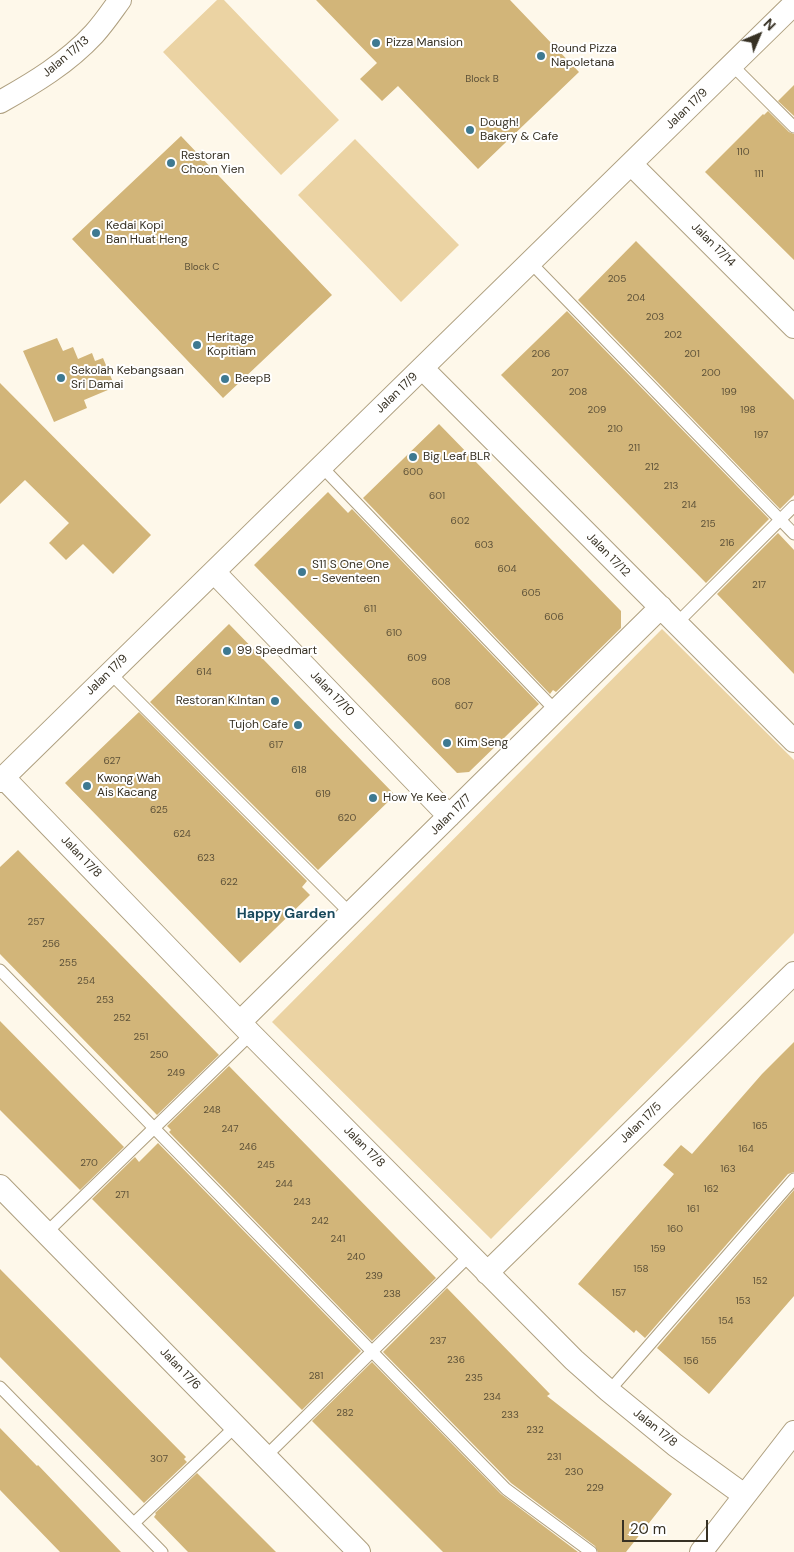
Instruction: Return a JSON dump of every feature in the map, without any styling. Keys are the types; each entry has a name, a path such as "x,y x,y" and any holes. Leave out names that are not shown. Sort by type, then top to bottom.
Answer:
{"street":[{"name":"Jalan 17/13","path":"0,102 30,86 66,61 94,34 120,0"},
{"name":"Jalan 17/9","path":"2,779 794,4"},
{"name":"Jalan 17/14","path":"631,164 794,327"},
{"name":"Jalan 17/12","path":"422,368 794,741"},
{"name":"Jalan 17/10","path":"214,572 449,816"},
{"name":"Jalan 17/7","path":"246,1028 350,914 661,608"},
{"name":"Jalan 17/8","path":"2,779 574,1360 608,1391 675,1445 744,1495"},
{"name":"Jalan 17/5","path":"487,1273 794,973"},
{"name":"Jalan 17/6","path":"0,1186 360,1552"},
{"path":"701,1552 794,1432"}],"lane":[{"path":"732,64 794,127"},
{"path":"530,262 794,534"},
{"path":"322,466 556,711"},
{"path":"676,623 794,506"},
{"path":"110,673 350,914"},
{"path":"0,970 506,1489 591,1552"},
{"path":"46,1233 154,1128 246,1028"},
{"path":"608,1391 794,1179"},
{"path":"266,1456 470,1255"},
{"path":"0,1388 162,1552"},
{"path":"134,1523 236,1426"}],"shaded area":[{"path":"217,0 224,0 339,120 281,175 163,52"},
{"path":"355,139 459,245 401,302 298,195"},
{"path":"662,629 794,760 794,933 491,1239 272,1022"}],"building":[{"path":"316,0 510,0 579,72 478,169 398,86 382,101 360,79 377,63"},
{"path":"794,85 794,116 778,101"},
{"path":"768,111 789,132 794,134 794,260 705,172"},
{"path":"181,136 332,295 223,398 72,239"},
{"path":"636,241 794,400 794,495 780,509 578,300"},
{"path":"567,311 769,519 706,583 501,375"},
{"path":"57,338 63,351 73,347 78,359 92,353 95,361 103,358 115,387 84,400 87,408 54,422 23,351"},
{"path":"0,383 151,535 113,574 83,544 66,560 49,543 69,523 25,480 0,504"},
{"path":"439,424 621,611 621,628 556,692 553,690 550,694 363,498"},
{"path":"328,492 348,513 352,509 539,704 469,772 457,773 254,565"},
{"path":"778,533 794,550 794,674 717,594"},
{"path":"229,624 395,795 318,870 150,702"},
{"path":"139,712 307,881 302,887 310,895 240,963 65,783"},
{"path":"18,850 219,1055 157,1115 0,954 0,867"},
{"path":"0,1021 124,1147 80,1190 0,1110"},
{"path":"794,1042 794,1172 788,1174 645,1338 636,1330 634,1333 578,1284 674,1174 663,1165 681,1145 692,1154 762,1074"},
{"path":"229,1066 436,1278 372,1341 169,1132 171,1130 167,1126"},
{"path":"158,1143 361,1351 302,1410 92,1199 135,1157 139,1162"},
{"path":"794,1190 794,1296 709,1394 657,1348"},
{"path":"0,1269 186,1457 184,1459 187,1462 144,1503 0,1357"},
{"path":"447,1288 550,1394 547,1396 672,1494 626,1552 598,1552 595,1546 511,1483 383,1352"},
{"path":"372,1362 501,1494 578,1552 443,1552 312,1421"},
{"path":"0,1428 121,1552 60,1552 0,1490"},
{"path":"197,1473 276,1552 188,1552 154,1517 155,1513"}],"place":[{"name":"Pizza Mansion","path":"376,43"},
{"name":"Round Pizza Napoletana","path":"541,56"},
{"name":"Dough! Bakery & Cafe","path":"470,130"},
{"name":"Restoran Choon Yien","path":"171,163"},
{"name":"Kedai Kopi Ban Huat Heng","path":"96,233"},
{"name":"Heritage Kopitiam","path":"197,345"},
{"name":"Sekolah Kebangsaan Sri Damai","path":"61,378"},
{"name":"BeepB","path":"225,379"},
{"name":"Big Leaf BLR","path":"413,457"},
{"name":"S11 S One One - Seventeen","path":"302,572"},
{"name":"99 Speedmart","path":"227,651"},
{"name":"Restoran K.Intan","path":"275,701"},
{"name":"Tujoh Cafe","path":"298,725"},
{"name":"Kim Seng","path":"447,743"},
{"name":"Kwong Wah Ais Kacang","path":"87,786"},
{"name":"How Ye Kee","path":"373,798"}],"district":[{"name":"Happy Garden","path":"286,914"}]}
